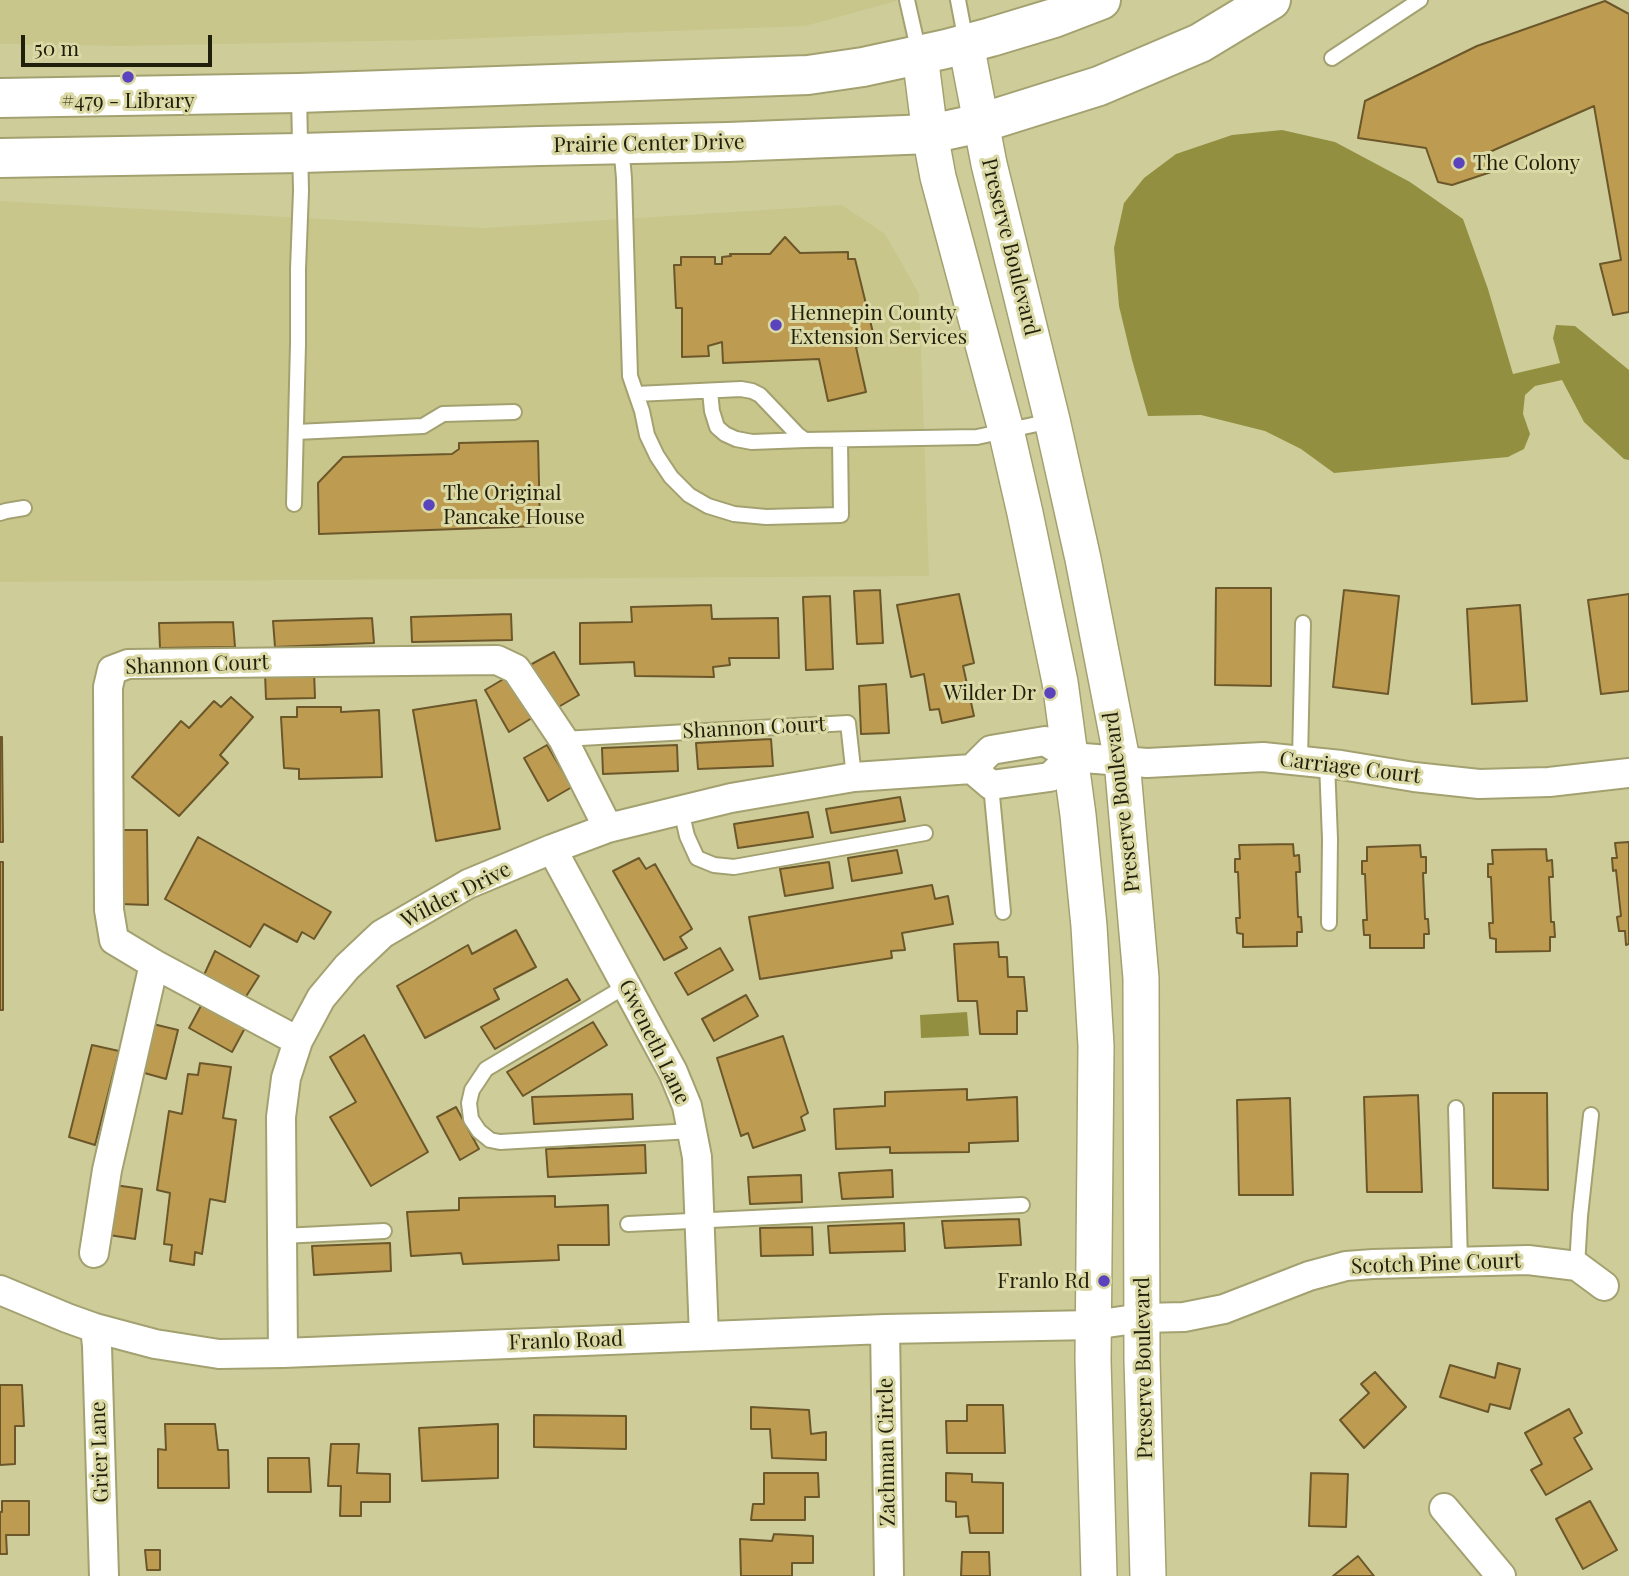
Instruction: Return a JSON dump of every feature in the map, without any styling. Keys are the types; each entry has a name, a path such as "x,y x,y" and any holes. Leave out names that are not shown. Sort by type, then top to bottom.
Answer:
{"main road":[{"path":"9,96 299,93 808,75 863,67 966,44 1054,18 1101,0"},
{"name":"Prairie Center Drive","path":"0,158 793,141 930,134 981,123 1099,86 1200,43 1271,0"}],"street":[{"name":"Preserve Boulevard","path":"966,44 981,123 1083,559 1122,760 1141,978 1142,1318 1148,1576"},
{"path":"920,55 938,177 1006,430 1060,682 1079,815 1096,1046 1093,1325 1099,1576"},
{"name":"Shannon Court","path":"298,1041 114,940 108,910 108,687 111,670 128,664 496,660 516,669 563,739 608,828"},
{"path":"981,777 991,750 1045,741 1071,757"},
{"name":"Carriage Court","path":"1071,757 1147,763 1263,757 1479,784 1549,782 1629,773"},
{"name":"Wilder Drive","path":"283,1353 281,1116 286,1077 298,1041 321,998 347,967 382,934 468,884 608,828 731,798 854,777 981,777"},
{"name":"Gweneth Lane","path":"552,849 673,1072 687,1106 697,1157 704,1336"},
{"path":"94,1253 107,1171 154,964"},
{"name":"Scotch Pine Court","path":"1142,1318 1184,1317 1224,1309 1310,1276 1346,1266 1528,1260 1577,1266 1604,1286"},
{"name":"Franlo Road","path":"0,1290 95,1328 155,1344 219,1354 885,1329 1093,1325 1142,1318"},
{"name":"Grier Lane","path":"95,1328 104,1576"},
{"name":"Zachman Circle","path":"885,1329 888,1576"},
{"path":"1444,1508 1502,1576"}],"lane":[{"path":"907,0 920,55"},
{"path":"958,0 966,44"},
{"path":"1332,58 1420,0"},
{"path":"294,504 301,191 299,93"},
{"path":"621,144 625,192 630,376 647,435 671,477 698,501 734,514 766,517 841,515 840,440"},
{"path":"636,394 741,389 752,391 760,395 806,440"},
{"path":"710,391 717,427 724,434 752,442 977,436 1052,420"},
{"path":"296,432 424,426 443,414 514,412"},
{"path":"0,513 24,508"},
{"path":"1303,623 1314,762 1330,839 1328,923"},
{"name":"Shannon Court","path":"563,739 848,723 854,777"},
{"path":"981,777 1003,912"},
{"path":"681,810 687,836 697,859 714,865 734,867 925,833"},
{"path":"626,986 486,1069 472,1090 469,1103 471,1119 479,1131 500,1142 692,1131"},
{"path":"1456,1108 1460,1263"},
{"path":"1577,1266 1591,1115"},
{"path":"628,1224 1022,1205"},
{"path":"282,1236 384,1231"}],"shaded area":[{"path":"0,0 900,0 805,26 429,40 122,46 0,44"},
{"path":"1282,130 1335,142 1410,182 1463,219 1488,289 1513,374 1560,363 1553,338 1556,325 1575,326 1629,370 1629,460 1624,459 1584,422 1562,380 1535,386 1525,395 1523,414 1530,434 1524,449 1508,457 1334,473 1301,449 1265,431 1201,415 1148,416 1119,306 1114,248 1124,203 1144,178 1176,154 1232,135"},
{"path":"0,201 483,228 842,205 885,234 919,294 929,576 0,582"},
{"path":"967,1012 969,1036 921,1038 920,1015"}],"building":[{"name":"The Colony","path":"1605,1 1629,14 1629,312 1613,315 1600,264 1621,260 1594,106 1485,154 1491,172 1452,185 1438,182 1426,148 1358,138 1365,101 1477,46"},
{"name":"Hennepin County Extension Services","path":"785,237 800,253 848,252 848,259 855,259 875,341 856,347 866,392 828,401 819,359 723,363 722,342 708,346 709,356 682,357 682,308 676,308 674,265 681,265 681,257 715,257 715,264 722,264 722,257 731,256 730,254 770,254"},
{"name":"The Original Pancake House","path":"538,441 540,526 319,534 318,483 343,457 452,454 459,449 459,443"},
{"path":"1216,588 1271,588 1271,686 1215,685"},
{"path":"880,590 883,643 857,644 854,591"},
{"path":"1344,590 1399,596 1388,694 1333,687"},
{"path":"959,594 974,663 963,666 974,716 942,723 939,709 930,710 924,674 911,677 897,605"},
{"path":"1629,594 1629,691 1601,694 1588,600"},
{"path":"830,596 833,669 806,670 803,597"},
{"path":"711,605 712,619 778,618 779,658 729,658 730,665 713,667 714,677 635,676 634,662 580,664 580,623 632,622 631,607"},
{"path":"1520,605 1527,701 1472,704 1467,609"},
{"path":"511,614 512,640 412,642 411,617"},
{"path":"372,618 374,643 275,647 273,621"},
{"path":"233,622 235,647 160,648 159,623"},
{"path":"554,652 579,695 555,709 530,665"},
{"path":"314,671 315,698 266,699 265,673"},
{"path":"507,677 532,718 509,732 485,690"},
{"path":"886,684 889,733 861,734 859,686"},
{"path":"231,697 253,717 220,755 228,763 179,816 132,777 181,721 189,728 214,701 221,707"},
{"path":"476,700 500,829 436,841 413,710"},
{"path":"297,707 341,707 341,712 379,710 382,777 299,779 299,769 284,768 281,717 297,717"},
{"path":"2,737 3,842 0,842"},
{"path":"771,739 773,766 698,769 696,743"},
{"path":"547,745 572,787 548,801 524,758"},
{"path":"677,745 678,771 603,774 602,748"},
{"path":"900,797 905,821 831,833 826,809"},
{"path":"808,812 813,837 738,848 734,824"},
{"path":"120,830 147,830 148,905 121,904"},
{"path":"198,837 331,912 314,939 302,932 297,942 264,924 250,947 165,899"},
{"path":"1629,842 1629,944 1626,945 1625,931 1619,931 1617,917 1621,916 1616,870 1613,871 1612,858 1617,858 1615,843"},
{"path":"1293,844 1294,856 1299,855 1300,872 1296,872 1298,917 1301,917 1302,932 1297,932 1297,946 1243,947 1243,934 1237,933 1236,918 1240,918 1238,872 1235,872 1235,859 1240,859 1239,845"},
{"path":"1420,845 1421,857 1426,857 1426,873 1423,873 1425,919 1428,919 1429,934 1424,934 1424,948 1370,948 1370,935 1364,935 1363,920 1367,920 1362,861 1367,861 1367,847"},
{"path":"1546,849 1547,861 1552,860 1553,877 1549,877 1551,922 1554,922 1555,937 1550,937 1550,951 1496,952 1496,939 1490,938 1489,923 1493,923 1491,877 1488,877 1488,864 1493,864 1492,850"},
{"path":"897,850 902,873 852,881 848,858"},
{"path":"639,858 646,869 655,864 692,929 680,937 687,948 664,960 613,871"},
{"path":"0,862 3,862 3,1010 0,1010"},
{"path":"829,862 833,888 785,896 780,869"},
{"path":"932,885 935,899 948,896 953,924 902,933 905,950 891,951 892,958 760,979 749,917"},
{"path":"516,930 536,967 494,989 499,999 425,1038 397,986 468,945 472,954"},
{"path":"998,942 999,957 1007,957 1008,977 1024,977 1027,1011 1017,1011 1017,1034 980,1034 977,1001 958,1001 954,944"},
{"path":"720,948 733,970 688,995 675,973"},
{"path":"215,951 259,976 245,998 204,975"},
{"path":"567,979 580,1000 495,1049 481,1027"},
{"path":"746,995 758,1016 714,1041 702,1019"},
{"path":"202,1004 245,1028 232,1052 189,1028"},
{"path":"593,1022 607,1045 523,1096 507,1072"},
{"path":"153,1024 178,1030 166,1079 141,1072"},
{"path":"364,1035 428,1152 371,1186 330,1117 356,1102 330,1057"},
{"path":"783,1036 808,1113 801,1117 805,1130 753,1148 748,1133 741,1136 717,1058"},
{"path":"92,1045 119,1051 95,1145 69,1137"},
{"path":"200,1063 231,1067 223,1118 236,1120 225,1202 210,1199 202,1254 195,1252 194,1265 170,1261 172,1245 164,1244 170,1193 157,1190 169,1111 182,1114 188,1074 198,1075"},
{"path":"967,1089 967,1100 1017,1097 1018,1141 969,1143 969,1152 890,1153 890,1147 836,1149 834,1109 885,1106 885,1092"},
{"path":"1493,1093 1547,1093 1548,1190 1493,1188"},
{"path":"632,1094 633,1119 534,1124 532,1097"},
{"path":"1418,1095 1422,1192 1367,1192 1364,1097"},
{"path":"1290,1098 1293,1195 1239,1195 1237,1100"},
{"path":"456,1107 479,1149 460,1160 437,1117"},
{"path":"645,1145 646,1173 548,1177 546,1149"},
{"path":"892,1170 893,1197 842,1199 839,1173"},
{"path":"801,1175 802,1202 750,1204 748,1177"},
{"path":"115,1185 142,1189 135,1239 109,1235"},
{"path":"555,1196 555,1207 608,1205 609,1245 558,1245 559,1260 463,1264 461,1253 411,1256 407,1212 459,1210 459,1198"},
{"path":"1019,1219 1021,1245 945,1248 942,1221"},
{"path":"904,1223 905,1251 830,1253 828,1226"},
{"path":"812,1227 813,1255 761,1256 760,1228"},
{"path":"390,1243 391,1271 314,1275 312,1246"},
{"path":"1498,1363 1520,1369 1510,1409 1490,1404 1488,1412 1440,1397 1450,1365 1495,1378"},
{"path":"1375,1372 1406,1407 1364,1448 1340,1420 1369,1393 1361,1384"},
{"path":"0,1385 22,1385 24,1426 15,1426 15,1464 0,1465"},
{"path":"967,1405 1003,1405 1005,1453 947,1453 946,1421 967,1421"},
{"path":"751,1407 809,1410 811,1434 826,1432 826,1460 772,1458 770,1429 751,1429"},
{"path":"1569,1409 1582,1433 1574,1438 1592,1469 1546,1495 1531,1470 1542,1464 1525,1433"},
{"path":"534,1415 626,1416 626,1449 534,1447"},
{"path":"165,1424 215,1424 218,1450 228,1450 229,1488 158,1488 158,1449 166,1450"},
{"path":"498,1424 498,1478 422,1481 419,1428"},
{"path":"331,1444 359,1444 357,1473 390,1474 390,1502 361,1502 361,1516 340,1516 341,1486 328,1486"},
{"path":"268,1458 309,1458 311,1492 268,1492"},
{"path":"764,1473 818,1473 819,1497 805,1497 805,1520 751,1520 753,1504 764,1504"},
{"path":"946,1473 972,1474 972,1482 1003,1483 1003,1533 970,1533 968,1516 956,1517 956,1502 946,1501"},
{"path":"1311,1473 1348,1474 1346,1527 1309,1526"},
{"path":"2,1501 29,1501 29,1535 6,1535 7,1554 0,1554"},
{"path":"1590,1501 1617,1550 1583,1569 1556,1519"},
{"path":"774,1534 813,1536 813,1563 792,1563 792,1576 741,1576 740,1539 772,1541"},
{"path":"145,1550 160,1550 160,1570 147,1570"},
{"path":"962,1552 989,1552 990,1576 961,1576"},
{"path":"1358,1556 1374,1576 1333,1576"}],"place":[{"name":"#479 - Library","path":"128,77"},
{"name":"The Colony","path":"1459,163"},
{"name":"Hennepin County Extension Services","path":"776,325"},
{"name":"The Original Pancake House","path":"429,505"},
{"name":"Wilder Dr","path":"1050,693"},
{"name":"Franlo Rd","path":"1104,1281"}]}
